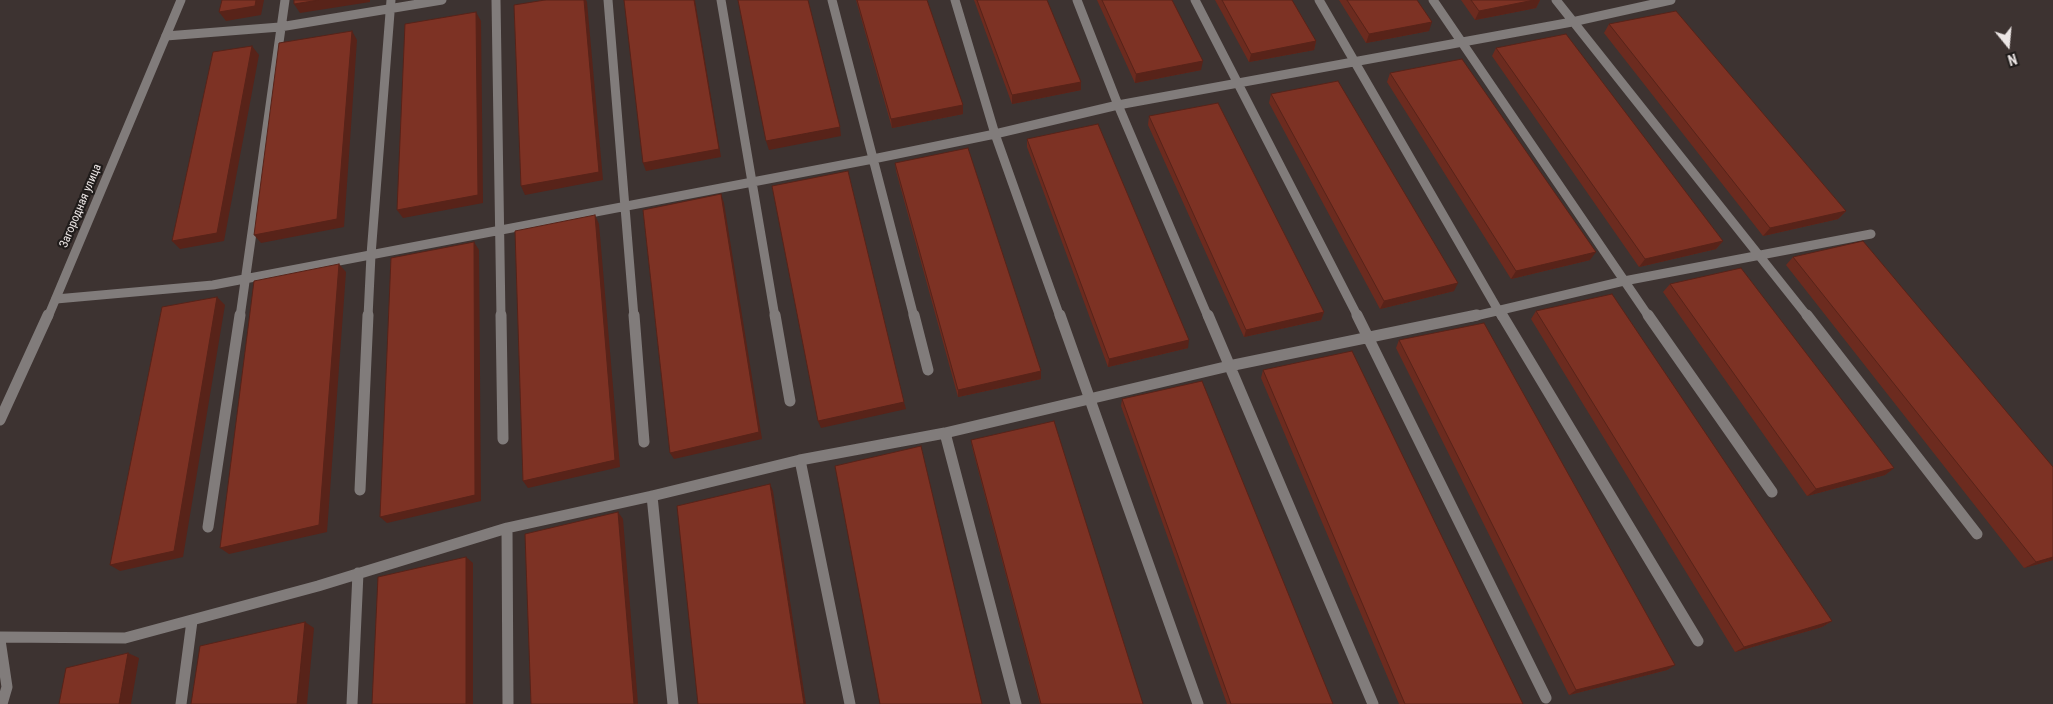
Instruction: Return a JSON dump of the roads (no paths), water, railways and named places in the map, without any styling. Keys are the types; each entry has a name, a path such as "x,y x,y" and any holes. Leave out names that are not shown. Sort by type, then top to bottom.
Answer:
{"street":[{"name":"Загородная улица","path":"0,420 56,299 181,0"},
{"path":"208,527 285,0"},
{"path":"166,36 280,27 390,4 442,0"},
{"path":"496,0 503,439"},
{"path":"608,0 644,442"},
{"path":"721,0 790,401"},
{"path":"832,0 928,370"},
{"path":"955,0 995,134 1198,704"},
{"path":"1076,0 1118,105 1374,704"},
{"path":"1195,0 1368,336 1546,698"},
{"path":"1319,0 1357,62 1499,311 1698,641"},
{"path":"1433,0 1624,281 1772,492"},
{"path":"1556,0 1759,254 1977,534"},
{"path":"56,299 213,285 246,277 371,256 500,229 873,159 995,134 1118,105 1572,22 1671,0"},
{"path":"360,490 371,256 390,4"},
{"path":"2,704 7,687 0,638 125,638 192,621 506,528 652,496 800,460 945,432 1229,366 1368,336 1499,311 1624,281 1871,234"},
{"path":"945,432 1016,704"},
{"path":"800,460 850,704"},
{"path":"652,496 673,704"},
{"path":"506,528 508,704"},
{"path":"352,704 358,573"},
{"path":"181,704 192,621"}]}
